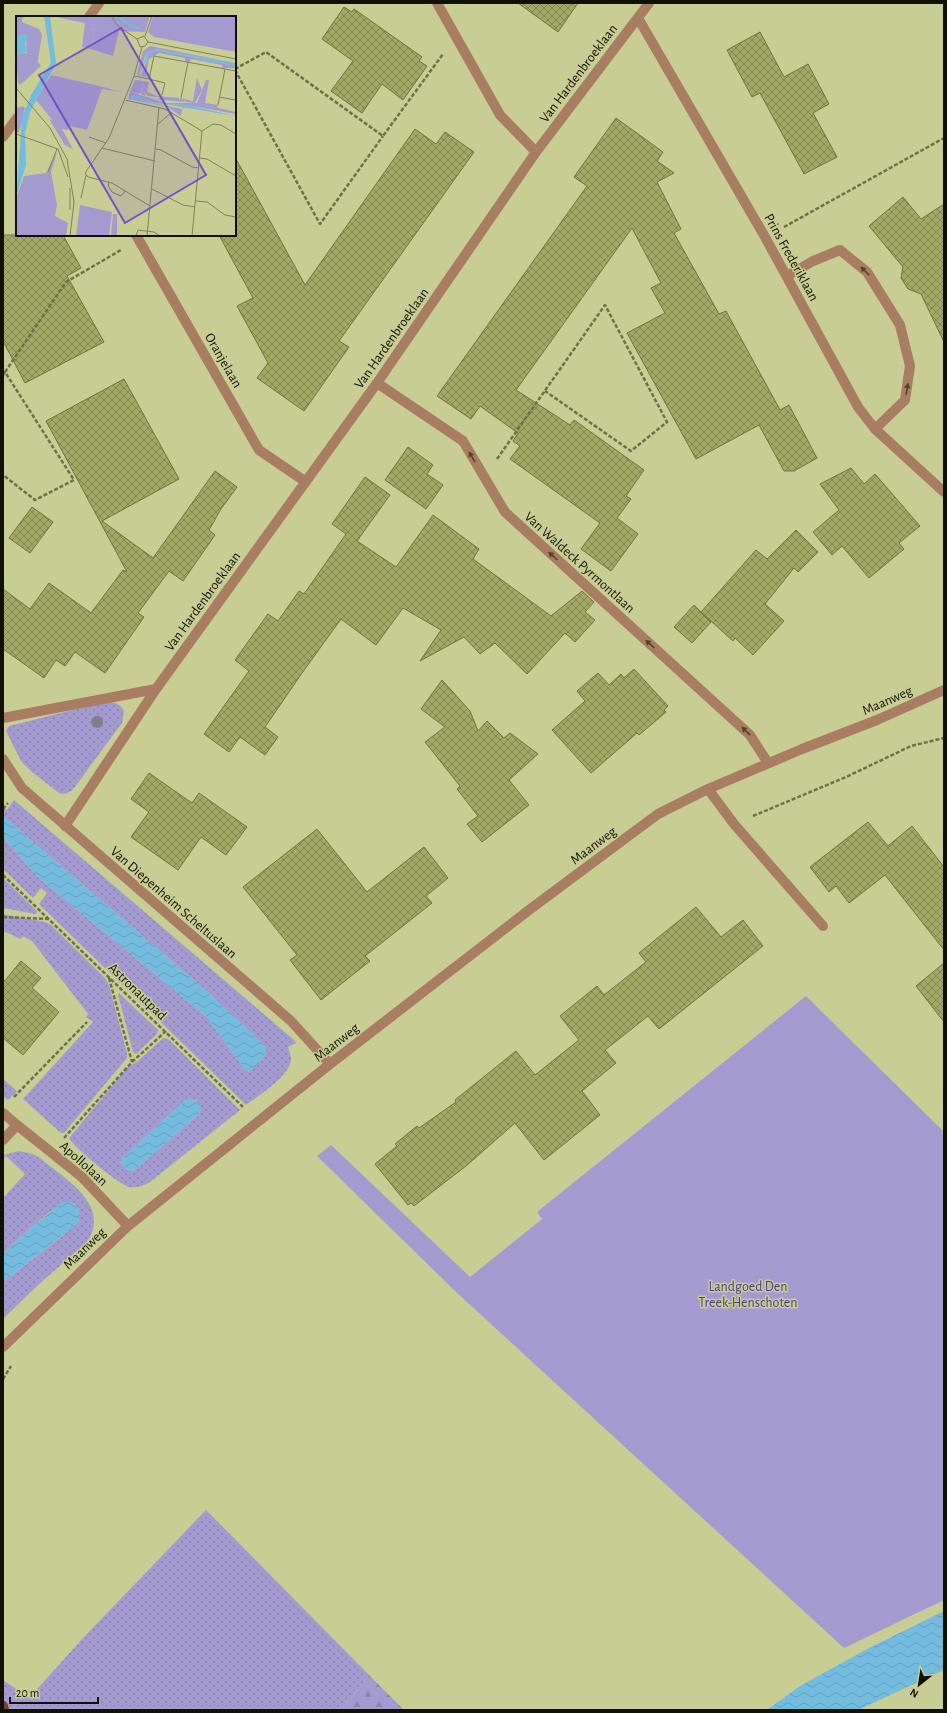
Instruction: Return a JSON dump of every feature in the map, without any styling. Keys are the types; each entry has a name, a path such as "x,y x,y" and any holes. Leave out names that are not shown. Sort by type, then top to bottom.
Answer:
{"main road":[{"path":"3,1706 4,1710"}],"street":[{"path":"90,16 99,3"},
{"path":"437,3 500,115 536,152"},
{"name":"Van Hardenbroeklaan","path":"65,826 156,689 377,383 536,152 649,3"},
{"name":"Prins Frederiklaan","path":"638,18 765,237 858,407 875,429 944,492"},
{"path":"3,137 16,119"},
{"name":"Oranjelaan","path":"137,237 259,450 306,482"},
{"path":"787,276 840,250 867,272 900,325 910,366 905,400 875,429"},
{"name":"Van Waldeck Pyrmontlaan","path":"377,383 463,441 505,512 750,735 768,763"},
{"path":"3,718 156,689"},
{"name":"Maanweg","path":"3,1347 128,1226 330,1064 529,910 658,814 708,789 768,763 877,720 944,690"},
{"name":"Van Diepenheim Scheltuslaan","path":"3,758 22,788 291,1021 330,1064"},
{"path":"708,789 734,824 823,926"},
{"name":"Apollolaan","path":"3,1113 82,1177 128,1226"},
{"path":"3,1140 17,1125"}],"path":[{"path":"236,72 320,224 456,36"},
{"path":"236,69 266,52 383,136"},
{"path":"765,237 944,138"},
{"path":"3,375 66,282 137,237"},
{"path":"484,478 605,305 667,422 631,450 545,391"},
{"path":"3,475 36,500 74,480 5,372"},
{"path":"734,824 846,777 911,746 944,738"},
{"path":"3,809 6,805"},
{"name":"Astronautpad","path":"3,875 166,1031 258,1122"},
{"path":"3,917 48,919"},
{"path":"109,977 132,1062"},
{"path":"14,1098 87,1022"},
{"path":"52,1152 132,1062 166,1031"}],"green space":[{"path":"105,702 111,702 121,706 124,711 122,723 74,788 67,793 59,793 32,772 21,761 6,731 9,726"},
{"path":"14,800 294,1040 296,1043 288,1047 291,1058 289,1066 280,1079 246,1105 39,904 47,893 41,888 33,898 3,869 3,837 38,877 208,1018 245,1070 262,1059 266,1052 266,1048 210,994 3,816 3,807 7,810"},
{"path":"3,878 37,911 37,913 35,914 3,908"},
{"path":"3,914 45,922 51,925 105,978 109,985 127,1058 64,1133 61,1133 23,1099 93,1022 86,1017 88,1014 32,941 23,936 21,939 3,931"},
{"path":"119,993 158,1030 157,1034 136,1054 133,1052 118,995"},
{"name":"Landgoed Den Treek-Henschoten","path":"806,996 944,1132 944,1600 844,1648 455,1291 317,1156 331,1145 470,1277 542,1219 537,1212"},
{"path":"163,1038 168,1039 240,1110 150,1182 145,1185 129,1187 107,1173 87,1157 72,1143 69,1138 128,1067 138,1061","holes":["185,1100 196,1100 198,1102 200,1113 134,1171 123,1167 121,1163 123,1158"]},
{"path":"3,1079 17,1091 8,1100 3,1096"},
{"path":"19,1151 33,1154 40,1158 73,1184 90,1205 94,1217 93,1230 86,1243 38,1285 3,1319 3,1282 61,1237 79,1221 77,1208 72,1202 62,1204 45,1216 3,1254 3,1198 25,1174 6,1156 3,1159 3,1155"},
{"path":"206,1510 369,1675 342,1710 3,1710 3,1680 29,1698 84,1637"},
{"path":"369,1675 404,1710 342,1710"}],"water":[{"path":"3,816 210,994 253,1034 266,1048 266,1052 262,1060 249,1072 245,1070 208,1018 38,877 3,837"},
{"path":"185,1100 195,1100 199,1103 201,1107 200,1113 134,1171 124,1168 121,1163 123,1158"},
{"path":"63,1202 72,1203 78,1208 79,1220 77,1224 3,1282 3,1254 32,1227"},
{"path":"944,1611 944,1670 858,1710 767,1710 800,1686 869,1648"}],"building":[{"path":"518,3 578,3 558,32"},
{"path":"344,7 352,12 354,9 422,57 419,61 427,66 403,100 382,84 362,113 331,91 353,61 322,39"},
{"path":"760,32 784,77 808,64 829,104 813,113 837,157 804,174 760,93 752,97 727,50"},
{"path":"616,118 663,152 657,161 674,173 657,182 681,229 674,233 719,314 726,311 780,410 789,405 817,458 794,471 784,471 759,425 696,459 627,333 665,313 651,288 661,283 632,228 516,390 570,425 574,420 644,470 626,496 631,499 617,518 638,534 611,571 581,549 600,523 510,459 520,446 513,441 518,433 480,406 471,419 437,396 587,186 574,177"},
{"path":"415,129 436,144 445,132 474,152 339,341 349,347 304,411 257,378 268,363 237,306 253,298 220,236 236,236 236,159 305,285"},
{"path":"903,197 921,219 944,204 944,342 921,294 908,289 901,278 903,267 869,226"},
{"path":"3,235 64,236 81,268 67,276 104,342 25,383 3,341"},
{"path":"124,379 179,479 102,521 153,558 215,471 237,487 221,509 209,530 215,535 183,581 169,571 138,613 144,617 105,673 75,652 65,666 56,660 44,678 3,649 3,589 30,609 49,583 91,613 123,570 127,572 46,421"},
{"path":"408,447 433,465 427,474 443,485 426,509 385,480"},
{"path":"851,468 864,484 875,474 920,526 899,543 904,549 869,578 842,546 832,555 813,532 839,510 820,484"},
{"path":"365,477 390,495 357,541 396,567 433,515 479,549 473,559 551,616 582,591 594,602 585,612 595,620 575,642 565,633 527,674 495,643 480,654 464,637 420,661 441,630 403,608 376,645 341,619 265,727 278,737 265,755 240,737 229,752 204,734 249,671 235,660 268,614 278,621 299,591 304,594 346,534 332,524"},
{"path":"32,507 53,522 30,553 9,538"},
{"path":"796,530 818,552 798,572 794,568 765,604 784,621 753,655 735,638 733,641 701,612 756,550 767,559"},
{"path":"694,605 711,622 692,643 674,627"},
{"path":"634,669 668,706 664,710 666,712 639,735 637,733 591,773 552,730 585,701 577,691 598,673 609,685 621,674 624,678"},
{"path":"442,680 470,711 478,731 487,721 504,738 510,733 538,754 509,780 529,805 482,842 467,824 478,816 457,789 460,786 425,742 445,727 421,709"},
{"path":"149,773 192,803 199,793 247,827 226,855 201,837 178,870 131,837 149,812 131,799"},
{"path":"868,822 888,846 912,826 944,867 944,950 885,875 849,903 836,886 829,892 810,867"},
{"path":"317,829 367,892 424,847 448,878 426,896 432,903 365,956 370,961 321,1000 290,960 297,955 243,887"},
{"path":"696,907 721,937 743,920 763,946 659,1029 648,1016 605,1050 616,1063 582,1091 600,1115 544,1160 515,1123 466,1166 414,1206 411,1203 408,1205 375,1164 397,1146 395,1144 417,1126 419,1128 456,1102 455,1100 516,1051 535,1075 579,1040 560,1016 597,986 604,995 646,962 639,953"},
{"path":"21,961 41,978 32,988 59,1012 23,1055 3,1038 3,983"},
{"path":"944,963 944,1022 916,986"}]}
